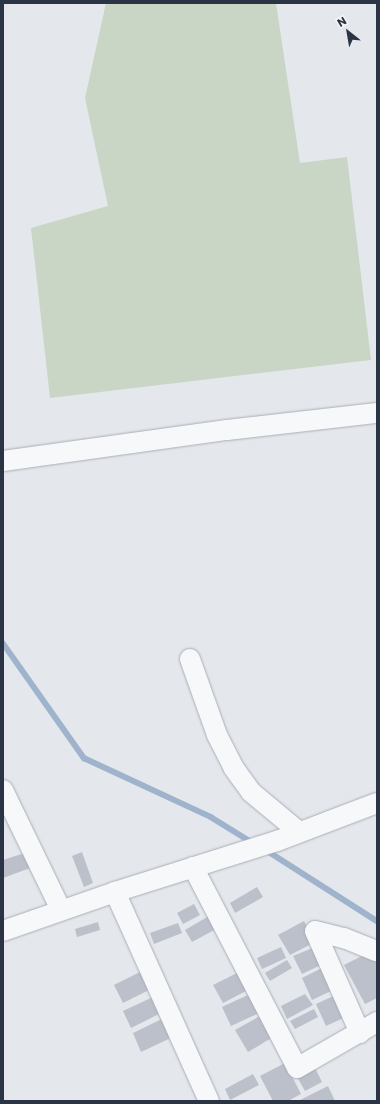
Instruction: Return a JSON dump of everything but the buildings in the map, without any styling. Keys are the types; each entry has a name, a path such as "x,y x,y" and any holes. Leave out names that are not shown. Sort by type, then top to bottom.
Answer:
{"street":[{"path":"3,462 227,430 377,413"},
{"path":"190,658 217,735 233,767 251,792 299,832"},
{"path":"3,790 61,910"},
{"path":"3,931 115,892 243,850 277,841 377,803"},
{"path":"193,867 297,1068 377,1022"},
{"path":"115,892 209,1101"},
{"path":"360,1033 315,932 344,938 377,951"}],"green space":[{"path":"106,3 276,3 300,163 347,157 371,360 50,398 31,228 108,206 85,98"}],"waterway":[{"path":"3,643 84,758 211,817 253,843"},
{"path":"266,850 377,921"}]}
